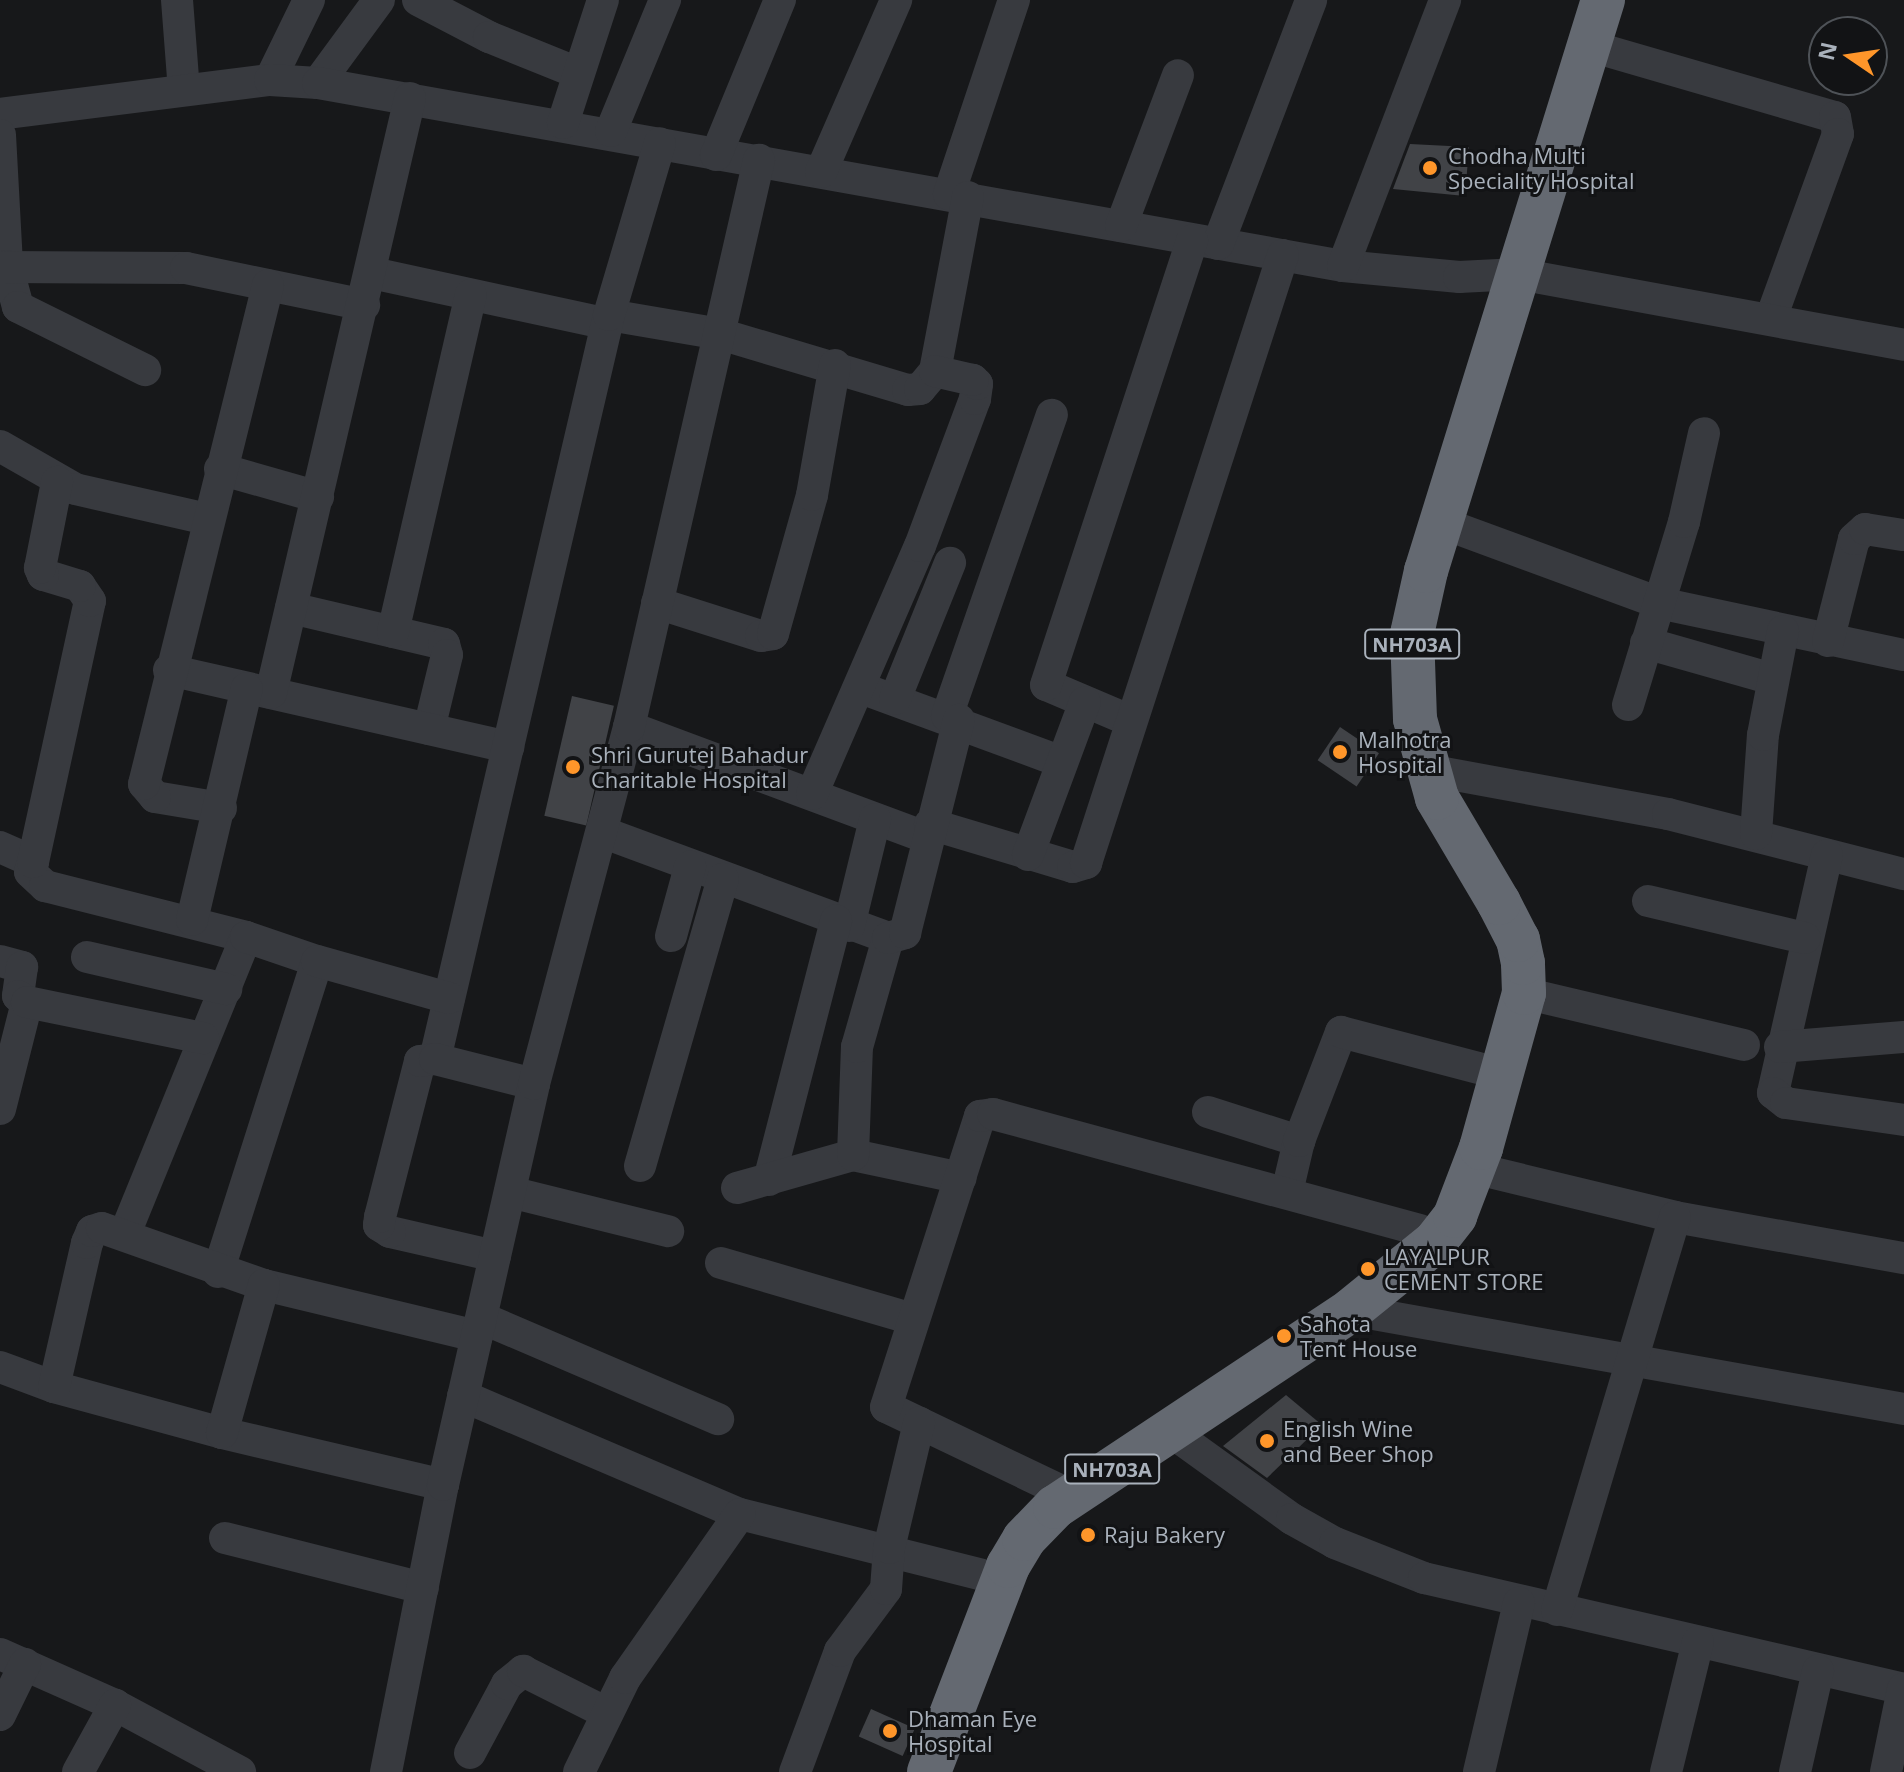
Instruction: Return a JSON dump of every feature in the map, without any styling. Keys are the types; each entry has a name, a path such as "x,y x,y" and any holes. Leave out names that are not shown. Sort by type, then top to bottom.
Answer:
{"highway":[{"name":"NH703A","path":"1414,1244 1435,1242 1455,1216 1473,1168 1524,993 1518,940 1437,798 1428,770 1415,719 1412,634 1575,0"},
{"name":"NH703A","path":"929,1772 1003,1580 1024,1539 1072,1496 1351,1310 1414,1244 1459,1141 1497,991 1492,949 1413,809 1389,723 1385,646 1401,563 1503,275 1590,46 1603,0"}],"street":[{"path":"177,0 184,90"},
{"path":"270,80 309,0"},
{"path":"318,83 379,0"},
{"path":"418,0 489,37 578,73"},
{"path":"563,123 603,0"},
{"path":"611,131 665,0"},
{"path":"716,155 780,0"},
{"path":"821,172 896,0"},
{"path":"372,273 608,320 720,334 835,365 908,390 929,385 935,371 959,195 1014,0"},
{"path":"1131,721 1050,690 1047,676 1205,242 1311,0"},
{"path":"1343,266 1445,0"},
{"path":"1590,46 1835,117 1838,134 1771,318"},
{"path":"1121,226 1178,75"},
{"path":"0,114 270,80 318,83 611,131 716,155 959,195 1343,266 1503,275 1771,318 1904,345"},
{"path":"192,920 221,808 259,690 291,608 372,273 410,98"},
{"path":"0,135 4,266 10,293 33,319 145,370"},
{"path":"435,1059 608,320 660,143"},
{"path":"386,1772 443,1485 534,1084 629,727 759,160"},
{"path":"629,727 875,819 1073,867 1086,863 1283,255"},
{"path":"4,266 186,268 364,305"},
{"path":"221,808 155,797 145,790 169,670 268,285"},
{"path":"393,632 471,295"},
{"path":"657,603 761,636 773,634 812,495 835,365"},
{"path":"812,794 861,688 975,399 977,384 973,380 935,371"},
{"path":"602,832 888,938 905,933 953,718 1052,415"},
{"path":"1628,705 1659,603 1704,433"},
{"path":"1,451 57,482 207,519"},
{"path":"220,469 318,497"},
{"path":"57,482 40,568 43,575 80,586 90,601 30,872 45,886 192,920 317,961 449,998"},
{"path":"1442,523 1659,603 1904,655"},
{"path":"1828,641 1854,539 1865,529 1904,535"},
{"path":"895,699 950,563"},
{"path":"291,608 393,632 447,649 429,729"},
{"path":"1756,834 1772,679 1783,631"},
{"path":"1646,643 1772,679"},
{"path":"169,670 508,747"},
{"path":"861,688 953,718 1062,762"},
{"path":"1028,855 1085,702"},
{"path":"1428,770 1756,834 1827,855 1903,869"},
{"path":"769,1180 875,819"},
{"path":"0,847 33,862"},
{"path":"1827,855 1772,1083 1779,1099 1904,1120"},
{"path":"671,936 690,867"},
{"path":"640,1166 723,879"},
{"path":"1648,901 1805,938"},
{"path":"125,1233 246,937"},
{"path":"853,1155 854,1060 888,938"},
{"path":"87,957 226,989"},
{"path":"0,961 22,967 18,996 27,1002 203,1038"},
{"path":"218,1272 317,961"},
{"path":"1524,993 1744,1045"},
{"path":"0,1109 5,1067 27,1002"},
{"path":"1287,1192 1299,1141 1341,1032 1478,1068"},
{"path":"1780,1047 1904,1037"},
{"path":"495,1256 379,1225 420,1061 435,1059 534,1084"},
{"path":"1208,1112 1299,1141"},
{"path":"1072,1496 892,1412 884,1400 961,1178 977,1122 987,1113 1287,1192 1414,1244"},
{"path":"737,1188 853,1155 961,1178"},
{"path":"1473,1168 1675,1217 1904,1258"},
{"path":"510,1192 668,1231"},
{"path":"1557,1610 1675,1217"},
{"path":"54,1387 87,1243 92,1231 102,1228 125,1233 218,1272 264,1285 479,1327 718,1419"},
{"path":"721,1263 913,1319"},
{"path":"222,1433 264,1285"},
{"path":"1351,1310 1904,1409"},
{"path":"0,1367 54,1387 222,1433 443,1485"},
{"path":"463,1396 740,1514 889,1548 1003,1580"},
{"path":"795,1772 845,1642 883,1598 889,1548 919,1423"},
{"path":"1170,1431 1251,1494 1335,1543 1424,1578 1519,1603 1904,1689 1886,1772"},
{"path":"579,1772 607,1713 655,1632 740,1514"},
{"path":"225,1538 423,1588"},
{"path":"1479,1772 1519,1603"},
{"path":"1666,1772 1698,1642"},
{"path":"0,1715 12,1659 115,1705 240,1772"},
{"path":"470,1753 507,1684 523,1671 607,1713"},
{"path":"1795,1772 1818,1671"},
{"path":"78,1772 115,1705"}],"building":[{"path":"1410,144 1469,147 1465,196 1393,189"},
{"path":"572,696 614,706 586,826 544,816"},
{"path":"1340,727 1379,753 1357,786 1318,760"},
{"name":"English Wine and Beer Shop","path":"1286,1395 1322,1425 1267,1478 1223,1446"},
{"path":"871,1709 915,1729 903,1756 859,1736"}],"place":[{"name":"Chodha Multi Speciality Hospital","path":"1430,168"},
{"name":"Malhotra Hospital","path":"1340,752"},
{"name":"Shri Gurutej Bahadur Charitable Hospital","path":"573,767"},
{"name":"LAYALPUR CEMENT STORE","path":"1368,1269"},
{"name":"Sahota Tent House","path":"1284,1336"},
{"name":"English Wine and Beer Shop","path":"1267,1441"},
{"name":"Raju Bakery","path":"1088,1535"},
{"name":"Dhaman Eye Hospital","path":"890,1731"}]}
